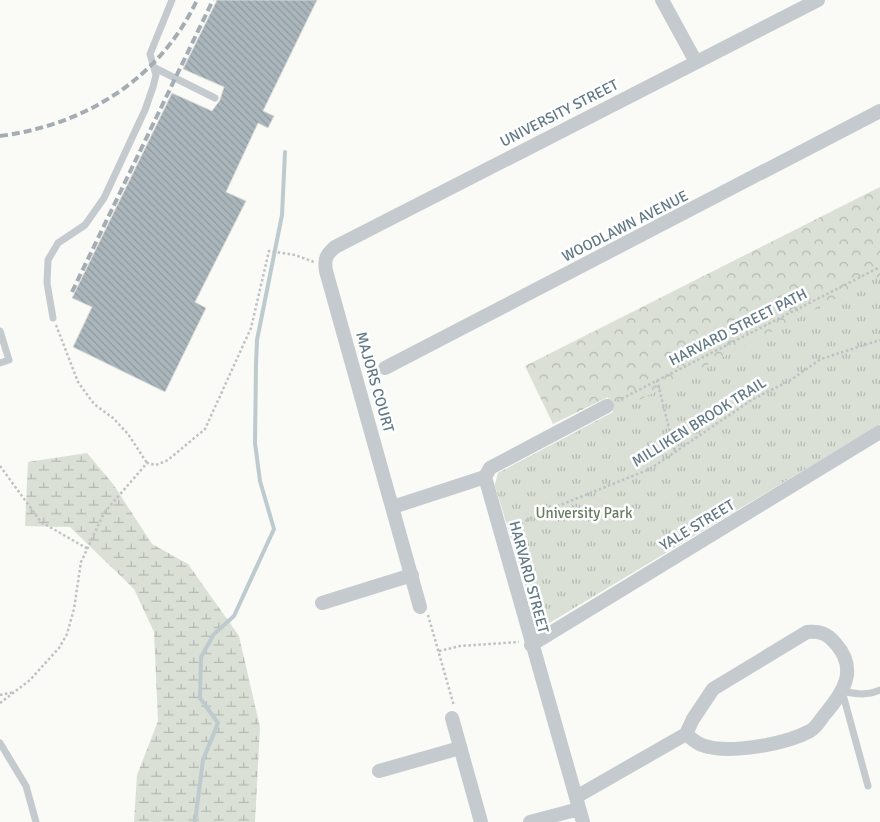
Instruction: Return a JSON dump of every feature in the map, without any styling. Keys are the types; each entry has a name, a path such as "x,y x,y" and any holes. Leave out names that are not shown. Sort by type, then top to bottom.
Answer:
{"street":[{"path":"662,0 696,62"},
{"name":"UNIVERSITY STREET","path":"325,266 325,259 334,247 818,0"},
{"name":"WOODLAWN AVENUE","path":"385,368 880,111"},
{"name":"MAJORS COURT","path":"325,266 394,508 420,607"},
{"path":"394,508 485,477 490,468 607,406"},
{"name":"YALE STREET","path":"530,642 880,432"},
{"name":"HARVARD STREET","path":"485,477 530,642 579,809"},
{"path":"322,603 412,575"},
{"path":"530,822 579,809 686,734 692,719 713,690 807,632 820,631 831,638 841,650 847,662 849,678 842,691 812,730 788,738 742,748 717,748 702,745 686,734"},
{"path":"452,718 481,822"},
{"path":"379,771 460,748"}],"lane":[{"path":"53,318 47,283 48,260 58,243 85,225 104,198 145,110 153,87 155,68 150,54 172,0"},
{"path":"155,68 215,98"},
{"path":"0,331 9,360 0,363"},
{"path":"868,786 842,691 871,694 880,690"},
{"path":"0,743 26,786 36,822"}],"path":[{"path":"53,318 78,382 94,404 113,418 128,434 146,463 156,465 168,460 205,429 251,328 269,251 280,254 295,254 325,266"},
{"name":"HARVARD STREET PATH","path":"607,406 880,267"},
{"name":"MILLIKEN BROOK TRAIL","path":"500,533 543,512 650,469 753,399 788,381 821,359 880,340"},
{"path":"657,380 675,452"},
{"path":"0,703 30,680 59,648 67,634 74,609 81,562 104,514 146,463"},
{"path":"0,466 41,522 88,549"},
{"path":"420,607 428,614 439,652 456,711 452,718"},
{"path":"439,652 460,646 530,642"},
{"path":"0,695 16,691"}],"green space":[{"name":"University Park","path":"880,187 880,424 544,626 538,627 495,485 498,473 613,412 608,397 553,424 525,366"},
{"name":"University Park","path":"880,276 880,424 544,626 538,627 495,485 498,473"},
{"path":"87,453 113,484 152,544 188,564 239,636 260,727 255,822 134,822 137,775 158,721 154,632 134,589 70,527 25,526 28,462"}],"building":[{"path":"217,0 317,0 263,111 274,116 268,128 258,123 226,192 246,201 195,302 206,308 165,392 73,347 92,307 72,298 172,93 212,111 220,100 224,87 183,69"}],"waterway":[{"path":"195,822 203,760 218,723 200,698 201,657 214,634 234,616 274,529 260,481 255,443 256,365 257,340 282,215 285,152"}],"railway":[{"path":"0,136 31,130 61,121 90,109 116,94 141,75 163,53 181,28 197,0"},
{"path":"72,292 213,0"}]}
